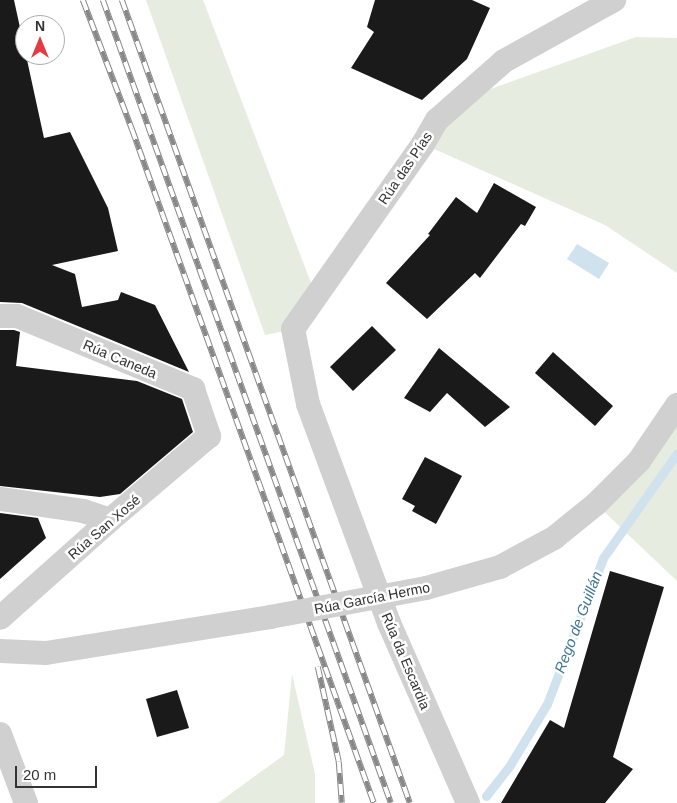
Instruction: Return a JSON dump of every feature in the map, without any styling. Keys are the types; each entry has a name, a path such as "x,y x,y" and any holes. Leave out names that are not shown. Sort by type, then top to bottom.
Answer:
{"street":[{"name":"Rúa das Pías","path":"308,404 293,329 423,144 437,120 504,61 614,0"},
{"name":"Rúa Caneda","path":"0,316 17,316 193,389 209,436"},
{"name":"Rúa da Escardia","path":"308,404 389,623 468,803"},
{"name":"Rúa García Hermo","path":"0,650 46,652 270,617 426,588 500,567 554,538 596,504 639,461 677,405"},
{"name":"Rúa San Xosé","path":"0,618 110,520 209,436"},
{"path":"0,499 82,511 110,520"},
{"path":"0,734 26,803"}],"shaded area":[{"path":"146,0 203,0 316,296 293,329 265,335"},
{"path":"636,37 677,38 677,273 605,225 423,144 460,100"},
{"path":"677,405 677,581 596,504"},
{"path":"292,674 315,774 315,803 218,803 284,755"}],"water":[{"path":"577,244 609,263 599,279 567,259"}],"building":[{"path":"0,0 14,0 17,15 15,15 15,65 28,65 44,138 70,132 108,208 118,251 52,265 75,274 82,307 118,300 121,292 155,305 189,372 22,303 0,302"},
{"path":"375,0 472,0 490,8 467,59 422,100 351,68 374,32 367,27"},
{"path":"494,183 536,207 525,226 521,224 480,278 475,273 427,319 386,283 430,235 428,234 456,197 477,213"},
{"path":"372,326 396,350 353,391 330,367"},
{"path":"0,330 20,332 16,366 137,381 182,399 193,432 120,494 100,497 0,486"},
{"path":"439,348 510,407 485,427 447,393 430,412 404,398"},
{"path":"553,352 613,406 595,426 535,373"},
{"path":"425,457 462,476 436,524 412,511 415,506 402,499"},
{"path":"0,513 38,518 46,538 0,579"},
{"path":"610,571 664,587 613,757 633,769 605,803 501,803 550,720 564,728"},
{"path":"177,690 189,728 157,737 146,699"}],"waterway":[{"name":"Rego de Guillán","path":"486,796 510,765 547,704 603,558 677,453"}],"railway":[{"path":"83,0 132,129 374,803"},
{"path":"103,0 391,803"},
{"path":"122,0 410,803"},
{"path":"318,667 339,762 342,803"}]}
